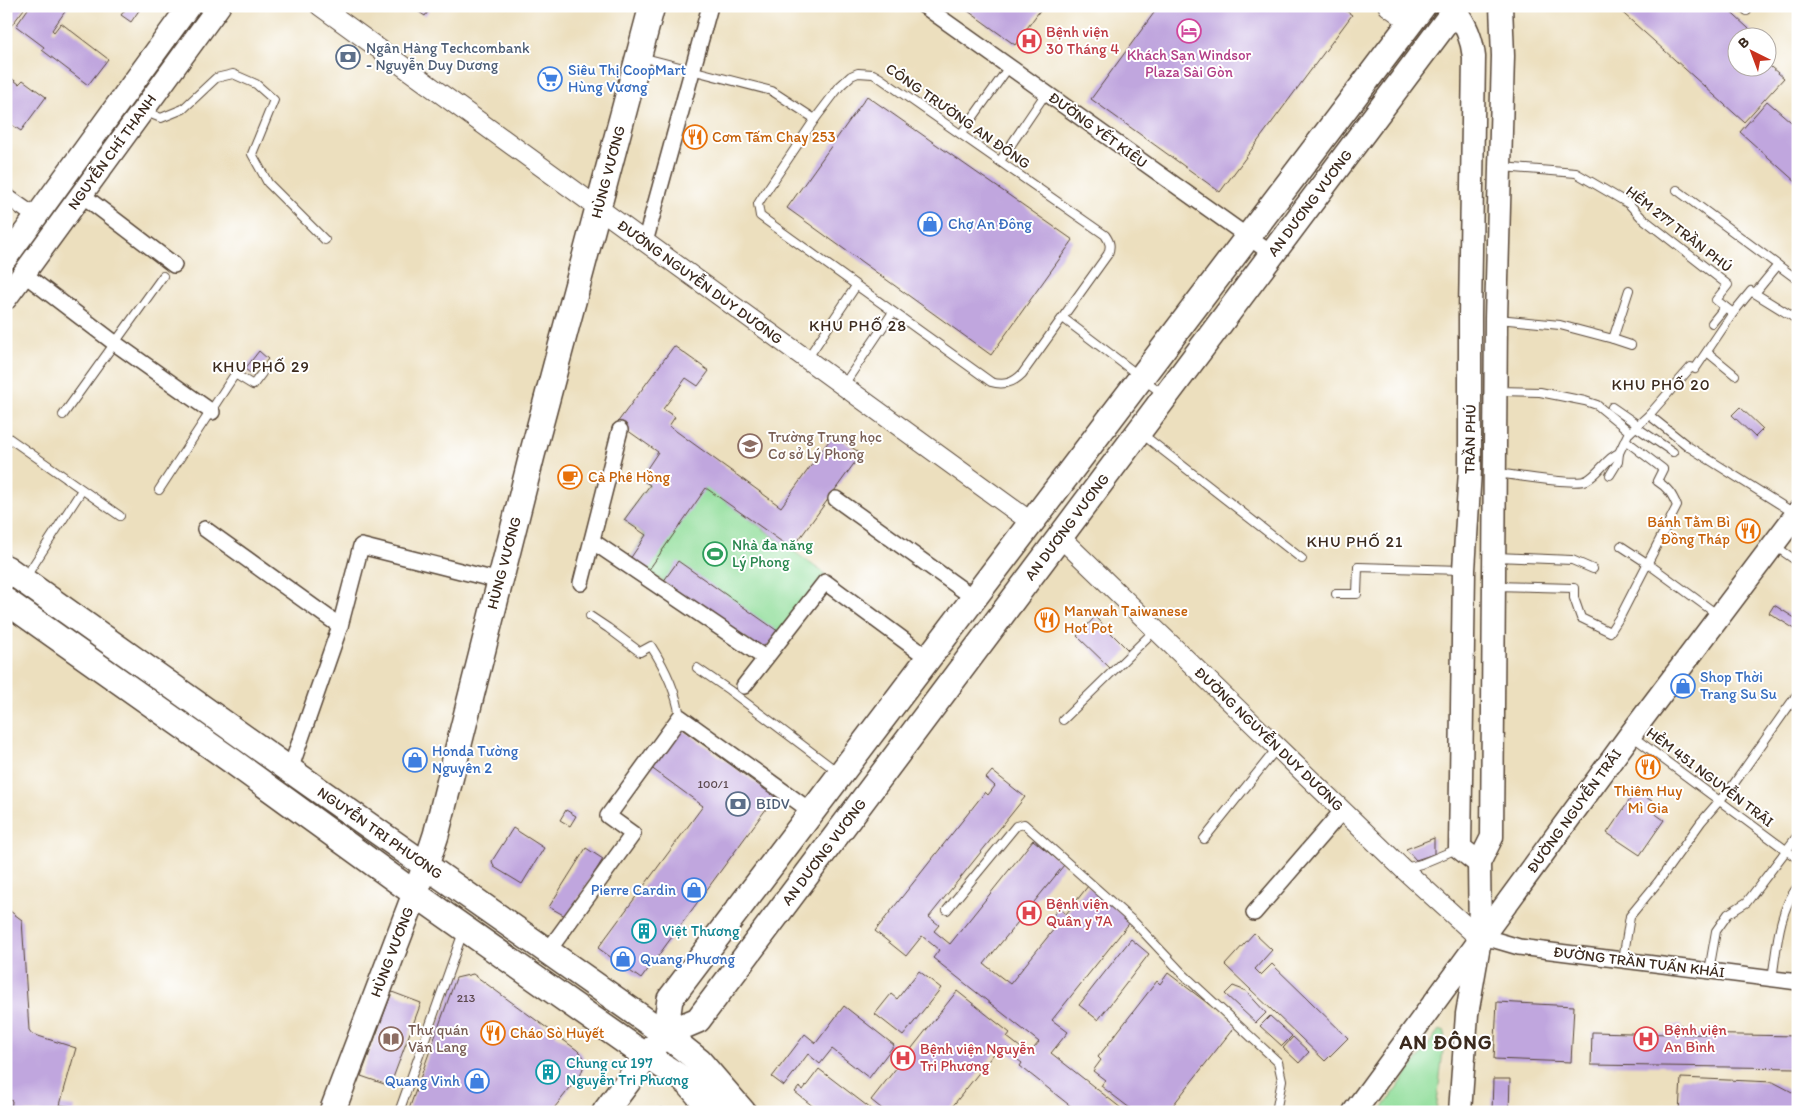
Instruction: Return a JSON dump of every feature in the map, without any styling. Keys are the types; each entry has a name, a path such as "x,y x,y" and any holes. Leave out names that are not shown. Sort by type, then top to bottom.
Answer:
{"main road":[{"name":"NGUYỄN CHÍ THANH","path":"6,298 81,194 189,6"},
{"name":"NGUYỄN CHÍ THANH","path":"6,258 36,217 219,6"},
{"name":"HÙNG VƯƠNG","path":"332,1112 436,835 500,581 652,6"},
{"name":"TRẦN PHÚ","path":"1460,1112 1467,1014 1480,939 1478,863 1492,837 1496,318 1502,56 1501,6"},
{"name":"AN DƯƠNG VƯƠNG","path":"605,1112 665,1034 698,1020 1455,8"},
{"name":"TRẦN PHÚ","path":"1455,8 1470,35 1474,57 1470,470 1464,570 1460,848"},
{"path":"1416,14 1433,39"},
{"name":"AN DƯƠNG VƯƠNG","path":"665,1034 670,999 1416,14"},
{"path":"1324,136 1347,154"},
{"path":"1470,392 1496,391"},
{"name":"ĐƯỜNG NGUYỄN TRÃI","path":"1354,1112 1630,735 1797,513"},
{"path":"1031,522 1060,537"},
{"name":"NGUYỄN TRI PHƯƠNG","path":"15,574 665,1034 699,1061 743,1112"},
{"path":"974,598 999,618"},
{"name":"NGUYỄN TRI PHƯƠNG","path":"6,601 414,893 689,1084 713,1112"},
{"path":"274,793 290,770"},
{"path":"1460,848 1478,863"},
{"path":"464,928 475,899"}],"street":[{"name":"ĐƯỜNG NGUYỄN DUY DƯƠNG","path":"320,6 1031,522"},
{"path":"645,242 710,6"},
{"name":"ĐƯỜNG YẾT KIÊU","path":"924,6 1272,254"},
{"path":"1388,6 1416,14"},
{"path":"81,194 168,270"},
{"path":"6,196 36,217"},
{"path":"24,274 116,344 212,412"},
{"path":"581,583 620,430"},
{"path":"836,499 974,598"},
{"path":"206,529 340,626"},
{"name":"ĐƯỜNG NGUYỄN DUY DƯƠNG","path":"1060,537 1403,869 1480,939"},
{"path":"592,542 765,658"},
{"path":"290,770 340,626 361,546 500,581"},
{"path":"744,686 825,582 928,658"},
{"path":"548,951 633,834 608,816 680,717 812,812"},
{"path":"1254,913 1343,810"},
{"name":"ĐƯỜNG TRẦN TUẤN KHẢI","path":"1480,939 1495,940 1519,946 1798,982"}],"lane":[{"path":"639,56 772,91 815,120"},
{"path":"962,134 1009,67"},
{"name":"CÔNG TRƯỜNG AN ĐÔNG","path":"866,73 880,78 1105,235 1110,248 1108,254 1018,378 1005,384 998,384 985,378 764,220 758,210 758,204 815,120 845,80 851,76 866,73"},
{"path":"133,104 161,118 182,110 216,78 233,74 256,84 274,100 252,154 268,182 325,240"},
{"path":"1000,161 1046,94"},
{"name":"HẺM 277 TRẦN PHÚ","path":"1500,167 1576,173 1629,204 1641,217 1728,285 1716,300 1725,307"},
{"path":"1677,190 1798,280"},
{"path":"1610,475 1618,462 1625,440 1691,367 1695,369 1733,313 1778,265"},
{"path":"63,415 168,270"},
{"path":"807,359 856,286"},
{"path":"1613,339 1629,290"},
{"path":"1753,292 1798,320"},
{"path":"1712,322 1725,307 1733,313"},
{"path":"844,386 893,312"},
{"path":"1063,318 1165,396"},
{"path":"1496,318 1560,325 1631,344"},
{"path":"1706,352 1735,375"},
{"path":"159,490 212,412 235,374 253,385 262,373"},
{"path":"1496,391 1540,392 1597,405 1673,452"},
{"path":"1612,407 1635,428"},
{"path":"1649,415 1689,447 1797,513"},
{"path":"1139,432 1302,559"},
{"path":"6,436 120,516"},
{"path":"1494,586 1574,588 1574,598 1581,618 1610,632 1621,615 1677,506 1672,494 1657,481 1663,469 1625,440"},
{"path":"1496,473 1567,481 1585,481 1605,465 1611,456 1619,454"},
{"path":"15,574 82,490"},
{"path":"1773,545 1798,562"},
{"path":"1621,546 1720,616"},
{"path":"1494,557 1572,560 1594,569"},
{"path":"1336,594 1357,594 1358,567 1464,570"},
{"path":"590,616 640,652 651,646 664,667 674,690 680,717"},
{"path":"1064,720 1156,629"},
{"path":"697,668 840,774"},
{"path":"1623,960 1630,916 1658,882 1702,822 1733,785 1798,693"},
{"name":"HẺM 451 NGUYỄN TRÃI","path":"1630,735 1798,859"},
{"path":"1204,839 1278,747"},
{"path":"947,910 1016,826 1024,824 1134,922 1183,974 1278,1062 1282,1080 1276,1112"},
{"path":"1709,971 1716,931 1728,914 1747,902 1798,835"},
{"path":"1403,869 1421,864 1460,848"},
{"path":"1772,978 1784,909 1790,896 1798,886"},
{"path":"398,1112 464,928"}],"green space":[{"name":"Nhà đa năng Lý Phong","path":"658,452 825,574 764,651 630,559 645,535 624,520 649,485 640,479"},
{"path":"1439,1030 1445,1032 1436,1112 1380,1112"}],"building":[{"path":"6,6 21,6 24,9 8,30 6,28"},
{"path":"30,6 69,6 52,30 54,32 61,23 108,59 88,85 42,50 44,47 16,26"},
{"path":"128,6 142,6 131,22 121,15"},
{"path":"410,6 432,6 425,16"},
{"path":"961,6 984,6 988,9 990,6 1043,6 1015,45"},
{"path":"1159,6 1339,6 1352,15 1220,192 1091,99"},
{"path":"1615,6 1724,6 1748,28 1726,28 1726,78 1776,78 1776,71 1784,78 1744,122"},
{"path":"6,74 19,84 23,80 46,97 21,131 6,121"},
{"name":"Chợ An Đông","path":"867,96 1073,240 991,355 787,208"},
{"path":"1767,101 1798,128 1798,184 1740,132"},
{"path":"674,346 709,371 698,386 686,378 663,409 675,417 669,426 781,507 834,434 861,454 792,549 706,488 648,571 630,559 646,535 624,520 650,485 640,479 658,452 617,423"},
{"path":"259,351 268,359 254,376 245,369"},
{"path":"1740,407 1763,429 1755,437 1732,415"},
{"path":"678,561 779,632 764,651 663,582"},
{"path":"1774,605 1798,620 1798,631 1769,613"},
{"path":"1095,617 1128,650 1110,668 1077,636"},
{"path":"679,727 775,797 641,979 598,948 703,806 650,767"},
{"path":"992,771 1025,797 929,917 939,925 934,931 950,944 1033,840 1064,865 984,964 1010,984 1058,924 1051,918 1059,908 1066,914 1088,886 1131,921 1052,1020 1068,1032 1051,1053 1126,1112 1078,1112 1020,1066 1022,1063 1000,1046 948,1112 886,1112 871,1100 957,991 1010,1033 1007,1037 1029,1054 1039,1042 933,958 939,950 922,936 906,956 875,931 985,792 988,795 995,786 986,778"},
{"path":"1636,791 1652,801 1647,808 1664,820 1640,855 1607,833"},
{"path":"566,810 576,816 570,826 560,820"},
{"path":"513,828 544,848 522,884 494,867 492,861"},
{"path":"1434,838 1434,854 1416,860 1406,849"},
{"path":"586,848 603,859 567,917 549,907"},
{"path":"6,908 22,920 29,1030 32,1034 76,1048 60,1105 75,1107 74,1112 11,1112 12,1101 6,1097"},
{"path":"1254,933 1272,950 1255,969 1261,975 1272,964 1348,1038 1325,1061 1225,965"},
{"path":"1131,939 1149,954 1098,1020 1079,1005"},
{"path":"919,971 941,988 903,1036 875,1014 891,994 897,999"},
{"path":"1168,973 1236,1025 1170,1109 1174,1112 1135,1112 1101,1086 1105,1080 1093,1071 1101,1060 1098,1057 1157,981 1160,984"},
{"path":"473,974 583,1056 584,1065 581,1074 551,1112 408,1112 456,978"},
{"path":"1233,986 1246,991 1266,1013 1256,1023 1225,994"},
{"name":"Thư quán Văn Lang","path":"392,992 421,1003 390,1086 361,1076"},
{"path":"1497,1002 1574,1006 1571,1062 1494,1059"},
{"path":"844,1006 894,1045 869,1078 832,1049 820,1064 808,1054 784,1086 772,1077 805,1034 816,1043"},
{"path":"1270,1016 1292,1036 1282,1046 1260,1026"},
{"path":"1670,1025 1682,1025 1682,1034 1798,1036 1798,1068 1591,1065 1592,1032 1670,1034"},
{"path":"1293,1037 1309,1052 1299,1063 1283,1048"},
{"path":"819,1069 875,1112 820,1112 795,1092 799,1087 803,1090"},
{"path":"1681,1078 1773,1082 1794,1093 1798,1086 1798,1112 1679,1112"},
{"path":"1493,1079 1510,1079 1509,1112 1492,1112"},
{"path":"662,1108 674,1112 646,1112 651,1110"}],"place":[{"name":"Khách Sạn Windsor Plaza Sài Gòn","path":"1189,31"},
{"name":"Bệnh viện 30 Tháng 4","path":"1029,41"},
{"name":"Ngân Hàng Techcombank - Nguyễn Duy Dương","path":"348,57"},
{"name":"Siêu Thị CoopMart Hùng Vương","path":"550,79"},
{"name":"Cơm Tấm Chay 253","path":"695,137"},
{"name":"Chợ An Đông","path":"930,224"},
{"name":"Trường Trung học Cơ sở Lý Phong","path":"750,446"},
{"name":"Cà Phê Hồng","path":"570,477"},
{"name":"Bánh Tằm Bì Đồng Tháp","path":"1748,531"},
{"name":"Nhà đa năng Lý Phong","path":"715,554"},
{"name":"Manwah Taiwanese Hot Pot","path":"1047,620"},
{"name":"Shop Thời Trang Su Su","path":"1683,686"},
{"name":"Honda Tường Nguyên 2","path":"415,760"},
{"name":"Thiêm Huy Mì Gia","path":"1648,767"},
{"name":"BIDV","path":"738,804"},
{"name":"Pierre Cardin","path":"694,890"},
{"name":"Bệnh viện Quân y 7A","path":"1029,913"},
{"name":"Việt Thương","path":"644,931"},
{"name":"Quang Phương","path":"623,959"},
{"name":"Cháo Sò Huyết","path":"493,1033"},
{"name":"Thư quán Văn Lang","path":"391,1039"},
{"name":"Bệnh viện An Bình","path":"1646,1039"},
{"name":"Bệnh viện Nguyễn Tri Phương","path":"903,1058"},
{"name":"Chung cư 197 Nguyễn Tri Phương","path":"548,1072"},
{"name":"Quang Vinh","path":"477,1081"}],"district":[{"name":"KHU PHỐ 28","path":"858,325"},
{"name":"KHU PHỐ 29","path":"261,366"},
{"name":"KHU PHỐ 20","path":"1661,384"},
{"name":"KHU PHỐ 21","path":"1355,541"},
{"name":"AN ĐÔNG","path":"1446,1042"}]}
